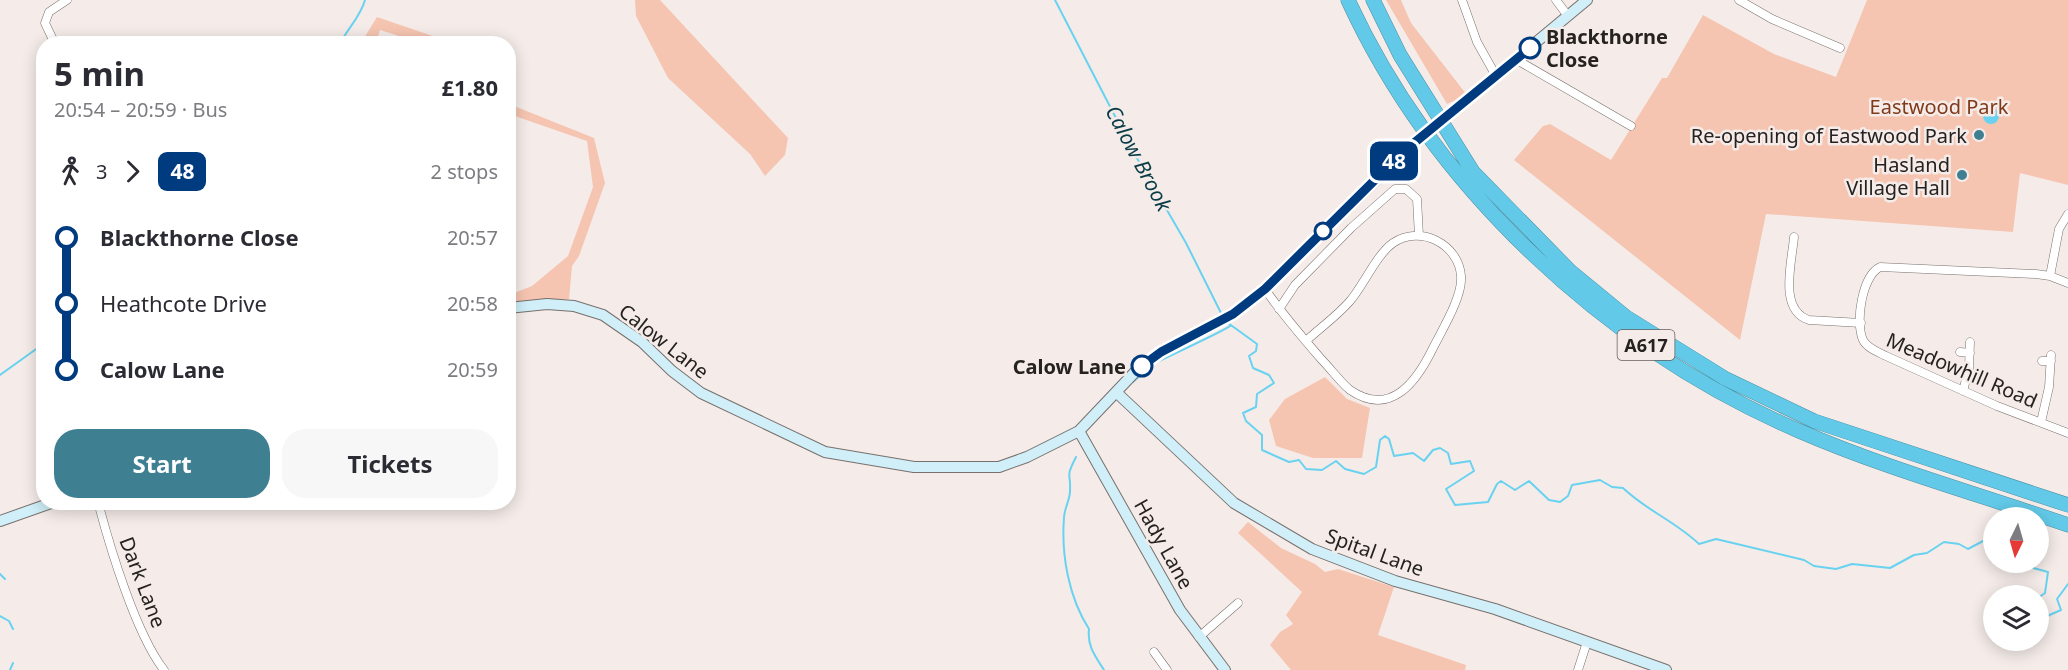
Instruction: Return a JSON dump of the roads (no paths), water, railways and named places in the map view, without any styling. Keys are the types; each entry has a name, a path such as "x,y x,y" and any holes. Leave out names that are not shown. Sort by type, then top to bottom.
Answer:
{"highway":[{"name":"A617","path":"1348,0 1406,104 1460,174 1513,233 1598,310 1717,392 1797,430 2068,525"},
{"name":"A617","path":"1373,0 1400,55 1473,172 1570,271 1626,317 1726,380 1814,421 2068,505"}],"street":[{"path":"51,36 45,23 49,12 67,0"},
{"path":"1462,0 1477,42 1496,76"},
{"path":"1556,0 1568,16"},
{"name":"Calow Lane","path":"516,307 547,304 574,306 603,315 642,342 672,371 701,393 803,443 848,458 914,467 999,467 1027,457 1079,431 1135,372 1161,352 1233,314 1265,289 1418,139 1517,60 1587,0"},
{"path":"1739,0 1772,19 1840,48"},
{"path":"1517,60 1631,126"},
{"path":"1279,309 1295,285 1351,228 1395,189 1406,189 1417,199 1419,236"},
{"path":"2050,276 2059,229 2068,215"},
{"path":"1265,289 1305,341 1349,389 1365,397 1394,397 1409,388 1428,358 1461,286 1459,265 1450,248 1435,239 1419,236 1393,243 1348,303 1305,341"},
{"path":"1794,237 1797,251 1790,300 1797,314 1809,320 1861,324 1864,286 1874,270 1880,267 2050,276 2068,283"},
{"name":"Meadowhill Road","path":"1861,324 1864,342 1869,347 1963,390 2068,433"},
{"path":"1963,390 1970,342"},
{"path":"1960,352 1970,353"},
{"path":"2041,422 2049,387 2051,358 2042,361"},
{"name":"Spital Lane","path":"1116,392 1234,503 1312,549 1395,581 1495,609 1666,670"},
{"name":"Hady Lane","path":"1079,431 1180,610 1225,670"},
{"path":"0,521 36,508"},
{"name":"Dark Lane","path":"100,510 107,537 138,619 156,659 164,670"},
{"path":"1199,637 1238,603"},
{"path":"1578,670 1587,642"},
{"path":"1154,652 1167,670"}],"water":[{"path":"1991,108 1997,110 1999,116 1997,122 1991,124 1985,122 1983,116 1985,110"}],"waterway":[{"path":"345,36 365,0"},
{"name":"Calow Brook","path":"1055,0 1134,153 1186,243 1222,315"},
{"path":"1228,323 1257,344 1256,351 1249,356 1253,368 1269,375 1274,383 1257,394 1256,407 1243,413 1246,421 1262,435 1262,450 1289,462 1299,460 1306,469 1322,470 1336,461 1345,469 1364,474 1376,467 1380,440 1385,436 1389,439 1394,456 1413,453 1424,461 1433,450 1440,448 1448,453 1451,464 1470,461 1474,471 1446,489 1455,505 1488,502 1497,484 1501,481 1515,490 1529,481 1549,500 1560,502 1568,496 1572,485 1600,480 1612,487 1623,488 1699,544 1716,539 1804,560 1814,566 1836,569 1852,564 1890,568 1914,555 1927,553 1944,542 1959,544 1968,549 1983,541"},
{"path":"1155,363 1230,326"},
{"path":"0,375 36,349"},
{"path":"1133,382 1144,372"},
{"path":"1076,457 1070,472 1070,494 1064,515 1065,561 1076,604 1089,629 1090,646 1104,670"},
{"path":"2046,585 2048,573"},
{"path":"0,574 5,579"},
{"path":"2049,615 2061,610 2057,599 2068,584"},
{"path":"0,616 9,621 13,629"},
{"path":"10,670 13,663"}],"place":[{"name":"Blackthorne Close","path":"1530,48"},
{"name":"Re-opening of Eastwood Park","path":"1979,135"},
{"name":"Hasland Village Hall","path":"1962,175"},
{"name":"Calow Lane","path":"1142,366"}],"park label":[{"name":"Eastwood Park","path":"1939,106"}]}
